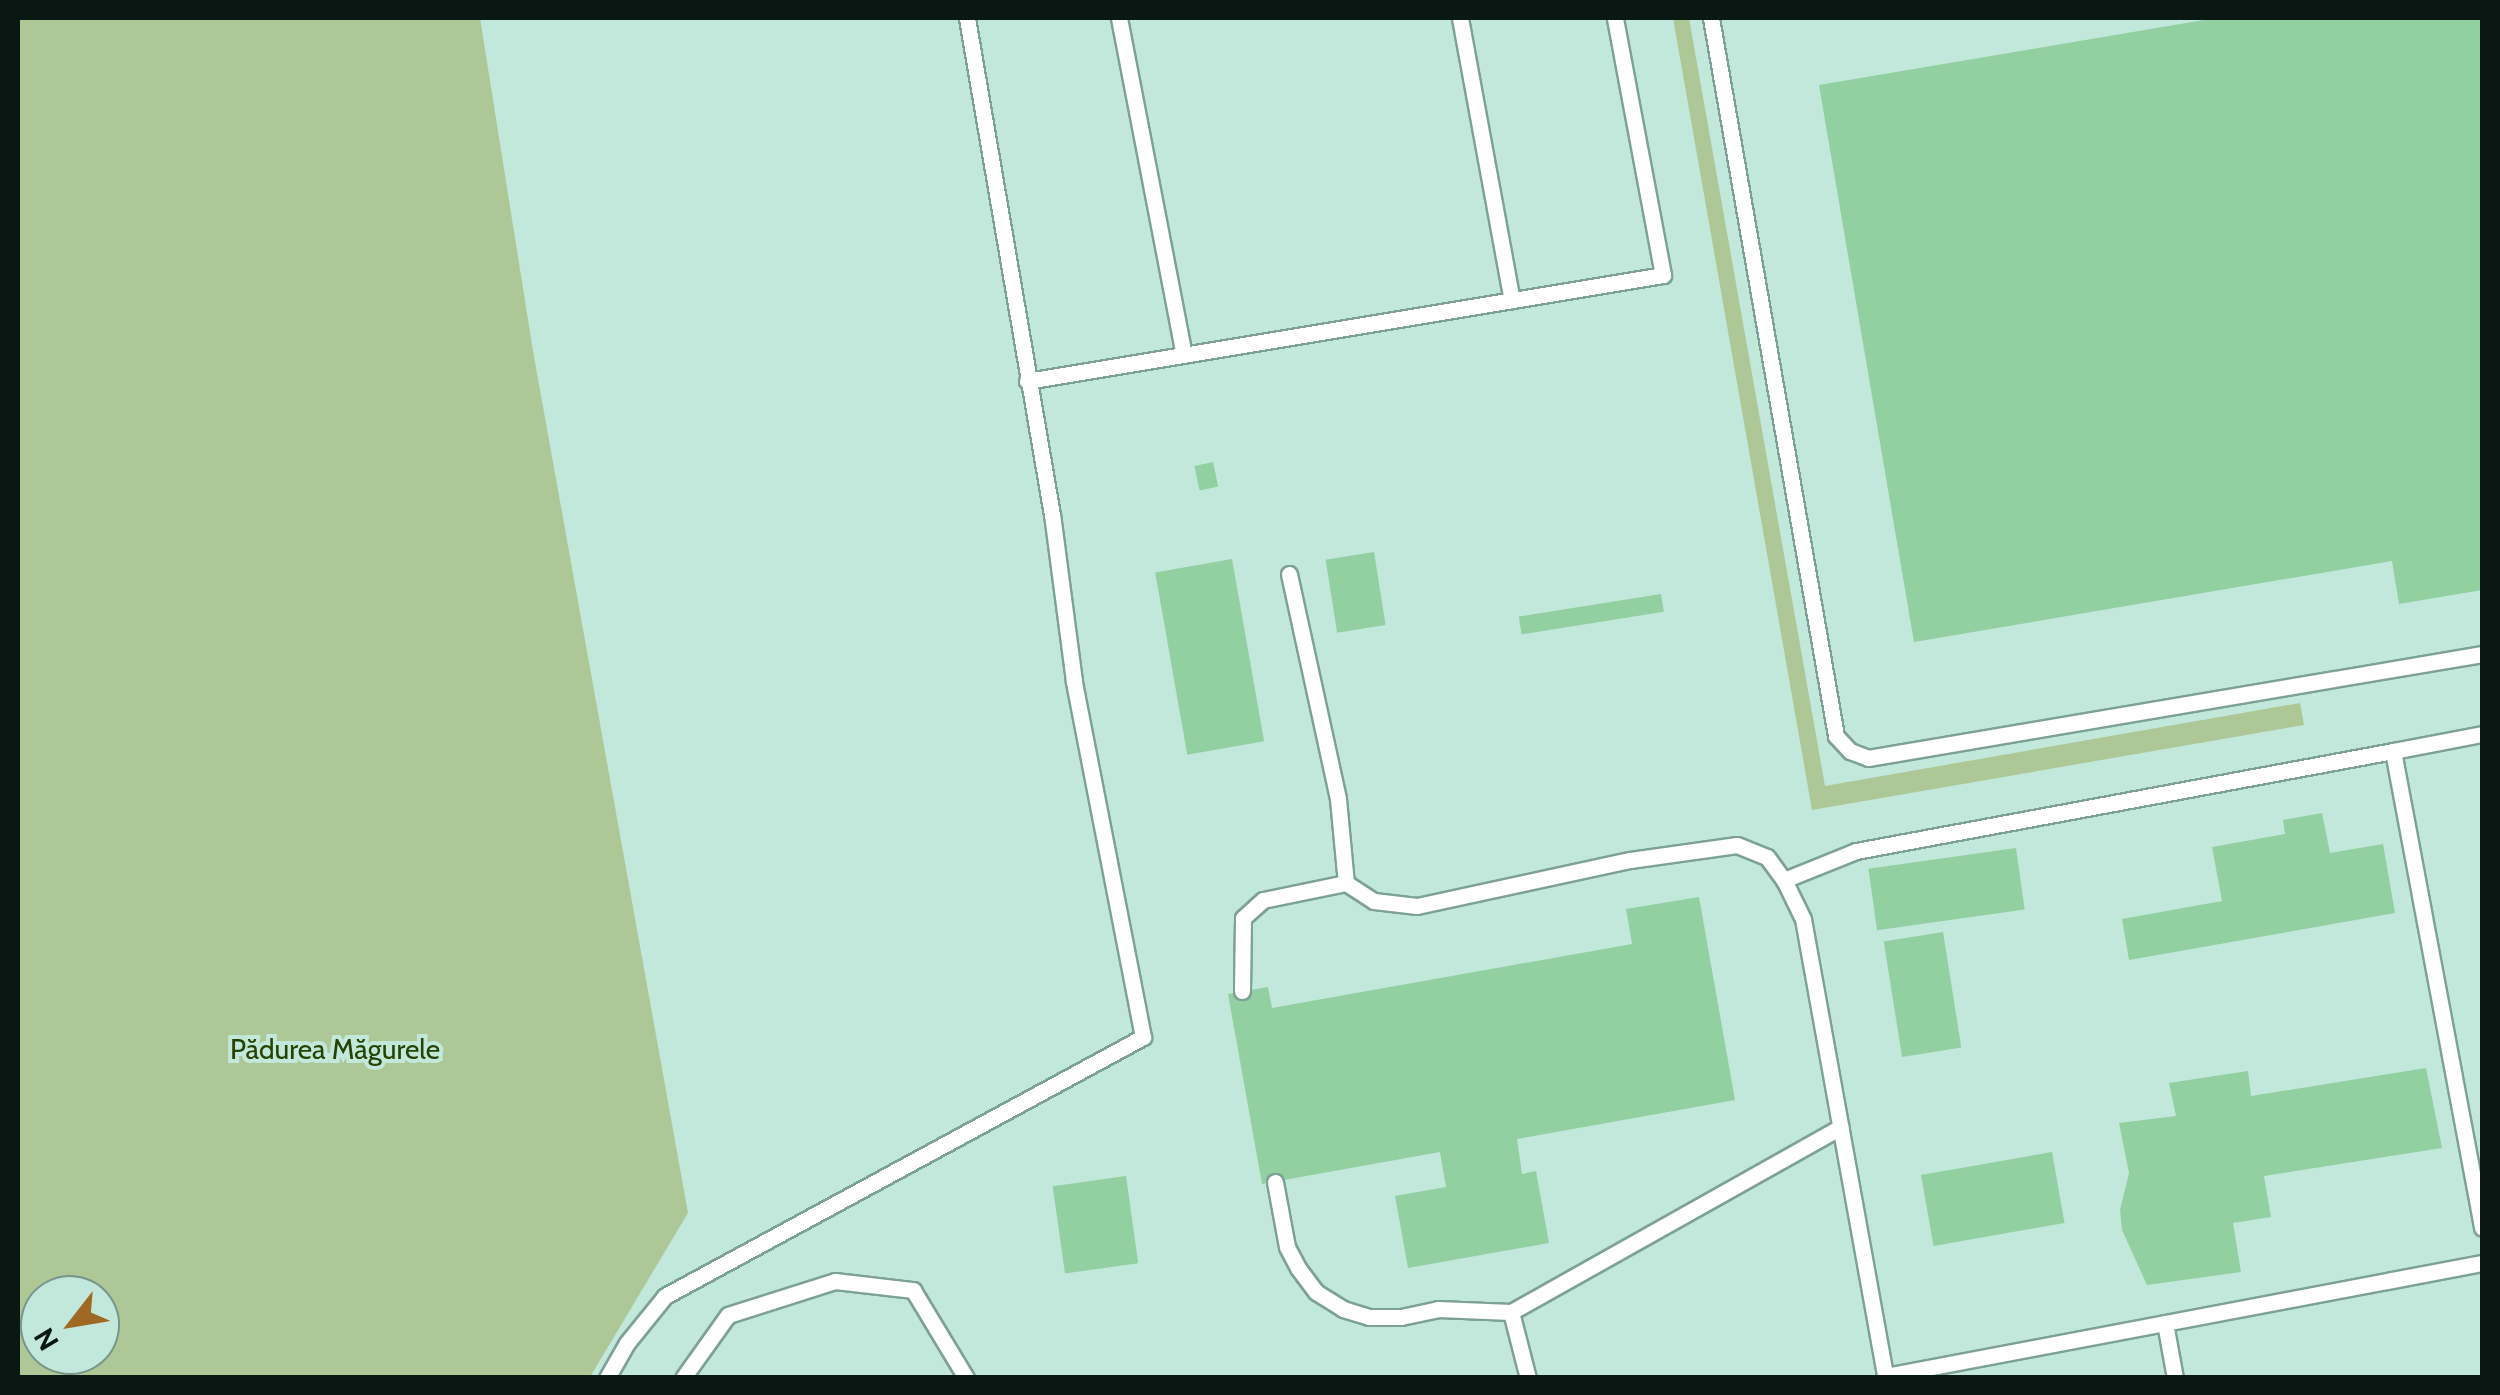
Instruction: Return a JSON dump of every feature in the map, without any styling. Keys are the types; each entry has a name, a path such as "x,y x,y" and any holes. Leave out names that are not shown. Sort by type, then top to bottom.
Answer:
{"lane":[{"path":"607,1378 627,1343 665,1296 1142,1037 1074,681 1052,515 968,18"},
{"path":"1119,18 1184,354"},
{"path":"1460,18 1512,300"},
{"path":"1027,381 1664,276 1615,18"},
{"path":"1711,18 1836,736 1850,752 1868,758 2482,654"},
{"path":"1289,574 1338,799 1346,883"},
{"path":"1784,880 1856,851 2482,734"},
{"path":"2393,751 2482,1228"},
{"path":"1242,991 1243,918 1263,900 1346,883 1374,901 1418,906 1630,860 1737,846 1767,857 1784,880 1803,919 1881,1377 2482,1263"},
{"path":"1274,1182 1287,1248 1316,1292 1343,1310 1369,1317 1401,1318 1438,1309 1511,1312 1841,1126"},
{"path":"683,1378 728,1315 835,1281 913,1290 966,1378"},
{"path":"1511,1312 1528,1378"},
{"path":"2166,1323 2174,1378"}],"green space":[{"name":"Pădurea Măgurele","path":"18,18 480,18 533,351 688,1213 590,1377 18,1377"},
{"path":"1673,18 1689,18 1825,786 2300,703 2304,725 1812,810"}],"building":[{"path":"2216,18 2482,18 2482,590 2399,604 2392,561 1914,642 1819,85"},
{"path":"1213,462 1218,486 1200,490 1194,466"},
{"path":"1374,552 1386,625 1337,633 1326,560"},
{"path":"1232,559 1264,741 1187,755 1155,573"},
{"path":"1661,594 1664,612 1522,634 1519,617"},
{"path":"2322,813 2330,853 2383,844 2395,913 2129,960 2122,919 2222,901 2212,847 2285,834 2283,820"},
{"path":"2016,848 2025,909 1877,930 1868,869"},
{"path":"1699,897 1735,1100 1517,1139 1522,1174 1536,1171 1549,1243 1408,1268 1395,1196 1446,1187 1440,1152 1262,1184 1228,994 1268,987 1272,1008 1632,944 1626,909"},
{"path":"1943,932 1961,1048 1902,1057 1884,941"},
{"path":"2426,1068 2442,1148 2264,1176 2271,1217 2233,1223 2241,1272 2147,1285 2122,1230 2120,1210 2129,1173 2119,1123 2176,1116 2169,1083 2248,1071 2251,1096"},
{"path":"2052,1152 2065,1223 1934,1246 1921,1175"},
{"path":"1126,1176 1138,1263 1065,1273 1053,1186"}]}
